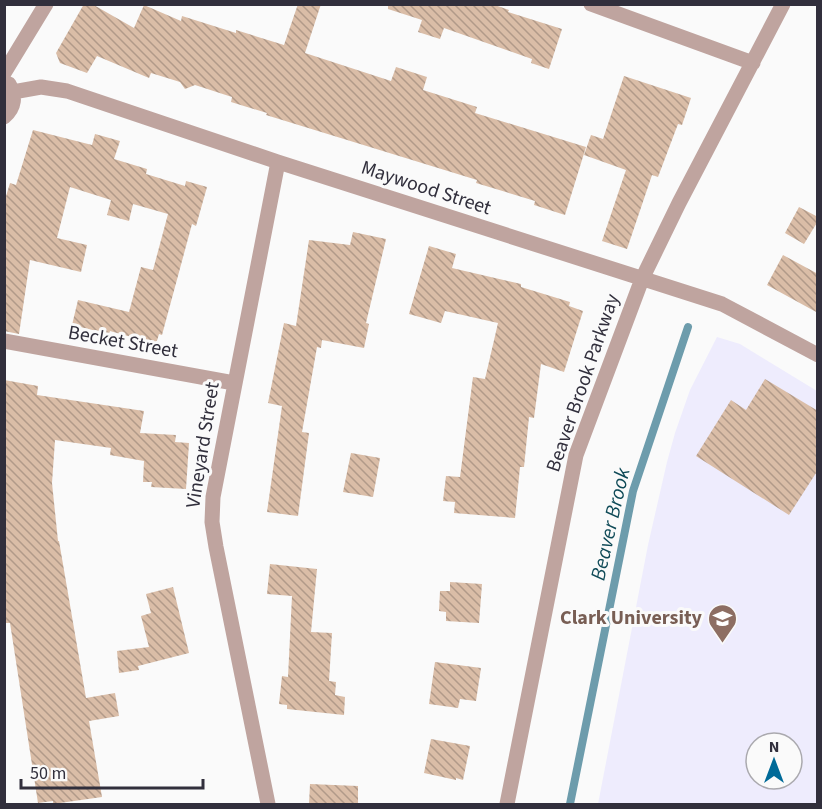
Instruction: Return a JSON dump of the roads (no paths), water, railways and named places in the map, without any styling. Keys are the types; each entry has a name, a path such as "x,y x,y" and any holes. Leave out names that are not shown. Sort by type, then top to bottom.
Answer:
{"street":[{"path":"4,73 46,4"},
{"path":"591,4 753,63"},
{"name":"Beaver Brook Parkway","path":"507,804 576,455 642,279 783,4"},
{"path":"4,117 13,106 9,86"},
{"name":"Maywood Street","path":"9,86 60,89 278,162 722,304 818,355"},
{"name":"Vineyard Street","path":"268,804 212,522 216,473 278,162"},
{"name":"Becket Street","path":"4,341 234,383"}],"waterway":[{"name":"Beaver Brook","path":"570,804 633,491 688,327"}],"place":[{"name":"Clark University","path":"723,644"}]}
